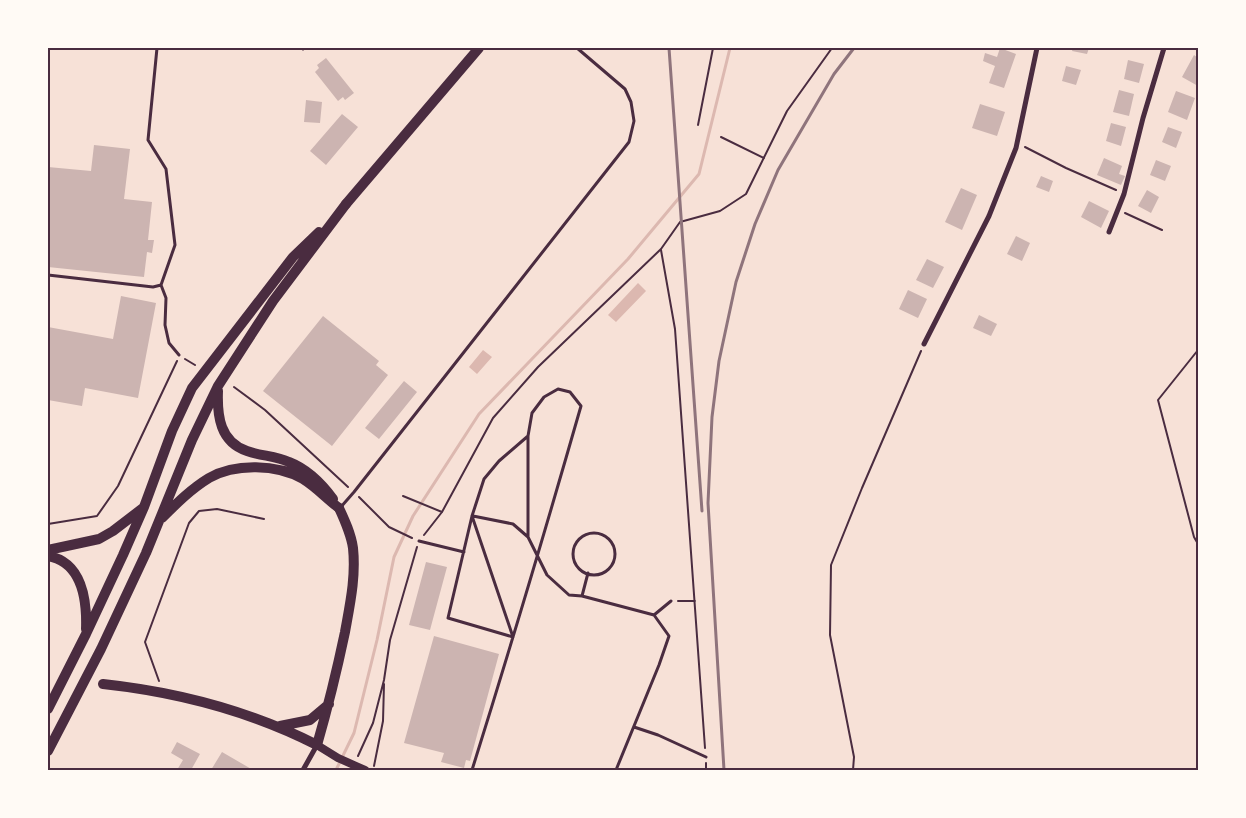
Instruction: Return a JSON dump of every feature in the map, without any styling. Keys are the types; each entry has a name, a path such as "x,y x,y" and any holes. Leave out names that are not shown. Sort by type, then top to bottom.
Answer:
{"main road":[{"path":"48,751 74,704 146,553 192,440 228,369 273,302 346,204 479,48"},
{"path":"50,705 86,634 144,507 172,431 192,388 293,257 346,204"},
{"path":"103,684 164,692 230,709 279,726 317,744 330,703 345,630 354,577 353,546 339,508 326,488 289,462 248,452 234,445 224,434 219,419 218,386"},
{"path":"158,523 181,498 211,477 237,469 262,467 285,471 304,480 339,508"},
{"path":"48,550 99,539 114,531 144,507"},
{"path":"48,556 66,562 77,576 84,594 87,613 86,634"},
{"path":"279,726 310,720 330,703"}],"street":[{"path":"924,344 989,216 1017,142 1037,48"},
{"path":"1109,232 1124,194 1143,118 1164,48"},
{"path":"303,770 317,744 338,758 360,767"}],"lane":[{"path":"157,48 148,140 166,169 175,245 161,285 166,298 165,325 169,342 179,355"},
{"path":"339,508 354,492 629,142 634,121 631,102 625,89 578,48"},
{"path":"48,275 153,287 161,285"},
{"path":"472,770 514,637 581,406 570,392 558,389 544,397 532,413 528,436 528,537"},
{"path":"514,637 448,618 472,516 484,479 500,461 528,436"},
{"path":"472,516 513,524 528,537 547,575 569,595 582,596 654,615 669,636 659,666 616,770"},
{"path":"472,516 514,637"},
{"path":"601,534 613,544 614,560 610,567 603,572 596,574 588,573 580,569 576,563 575,547 585,535 601,534"},
{"path":"419,542 464,552"},
{"path":"582,596 588,573"},
{"path":"654,615 672,601"},
{"path":"634,727 658,735 706,757"}],"path":[{"path":"698,125 713,48"},
{"path":"360,767 384,680 390,640 419,542 442,512 493,418 538,367 661,249 680,222 720,211 746,194 787,111 832,48"},
{"path":"721,137 764,159"},
{"path":"1017,142 1066,168 1124,194"},
{"path":"1118,209 1162,230"},
{"path":"661,249 675,329 706,770"},
{"path":"853,770 854,757 830,635 832,565 862,488 924,344"},
{"path":"1198,350 1158,400 1194,537 1198,544"},
{"path":"48,524 97,516 118,486 179,355 195,364"},
{"path":"234,387 265,410 389,527 409,536"},
{"path":"403,496 442,512"},
{"path":"164,692 144,642 189,523 200,512 217,509 264,519"},
{"path":"672,601 695,601"},
{"path":"372,770 383,721 384,680"}],"shaded area":[{"path":"638,283 646,291 616,322 608,315"},
{"path":"483,350 492,357 477,374 469,367"}],"building":[{"path":"1000,48 1016,54 1004,88 989,83 995,66 983,61 985,53 997,57"},
{"path":"1073,48 1089,48 1087,54 1072,51"},
{"path":"1194,55 1198,58 1198,86 1182,77"},
{"path":"326,58 354,93 345,100 343,97 338,101 315,72 319,68 317,65"},
{"path":"1128,60 1144,64 1139,83 1124,79"},
{"path":"1066,66 1081,70 1076,85 1062,81"},
{"path":"1119,90 1134,94 1129,116 1113,112"},
{"path":"1176,91 1195,98 1187,120 1168,112"},
{"path":"306,100 322,102 320,123 304,122"},
{"path":"980,104 1005,112 997,136 972,128"},
{"path":"342,114 358,127 326,165 310,151"},
{"path":"1111,123 1126,127 1121,146 1106,141"},
{"path":"1168,127 1182,132 1176,148 1162,142"},
{"path":"94,145 130,149 124,199 152,202 148,240 154,240 152,253 147,252 144,277 48,267 48,167 91,171"},
{"path":"1104,158 1122,166 1119,174 1125,176 1121,185 1097,175"},
{"path":"1156,160 1171,166 1165,181 1150,175"},
{"path":"1041,176 1053,181 1049,192 1036,187"},
{"path":"961,188 977,195 962,230 945,222"},
{"path":"1147,190 1159,197 1151,213 1138,206"},
{"path":"1089,201 1109,211 1101,228 1081,217"},
{"path":"1016,236 1030,243 1022,261 1007,254"},
{"path":"927,259 944,267 933,288 916,280"},
{"path":"908,290 927,299 918,318 899,309"},
{"path":"121,296 156,303 138,398 85,388 82,406 48,400 48,327 113,339"},
{"path":"979,315 997,324 991,336 973,328"},
{"path":"323,316 379,361 376,365 388,375 332,446 263,391"},
{"path":"404,381 417,392 379,439 365,428"},
{"path":"426,562 447,567 430,630 409,625"},
{"path":"434,636 499,654 470,761 466,760 464,768 441,762 444,753 404,743"},
{"path":"177,742 200,754 191,770 177,770 183,760 171,753"},
{"path":"222,752 253,770 211,770"}],"waterway":[{"path":"336,770 354,733 377,640 394,557 413,516 479,414 628,259 699,174 730,48"}],"railway":[{"path":"669,48 702,511"},
{"path":"724,770 708,503 712,417 719,361 736,282 755,224 778,170 834,74 854,48"}]}
